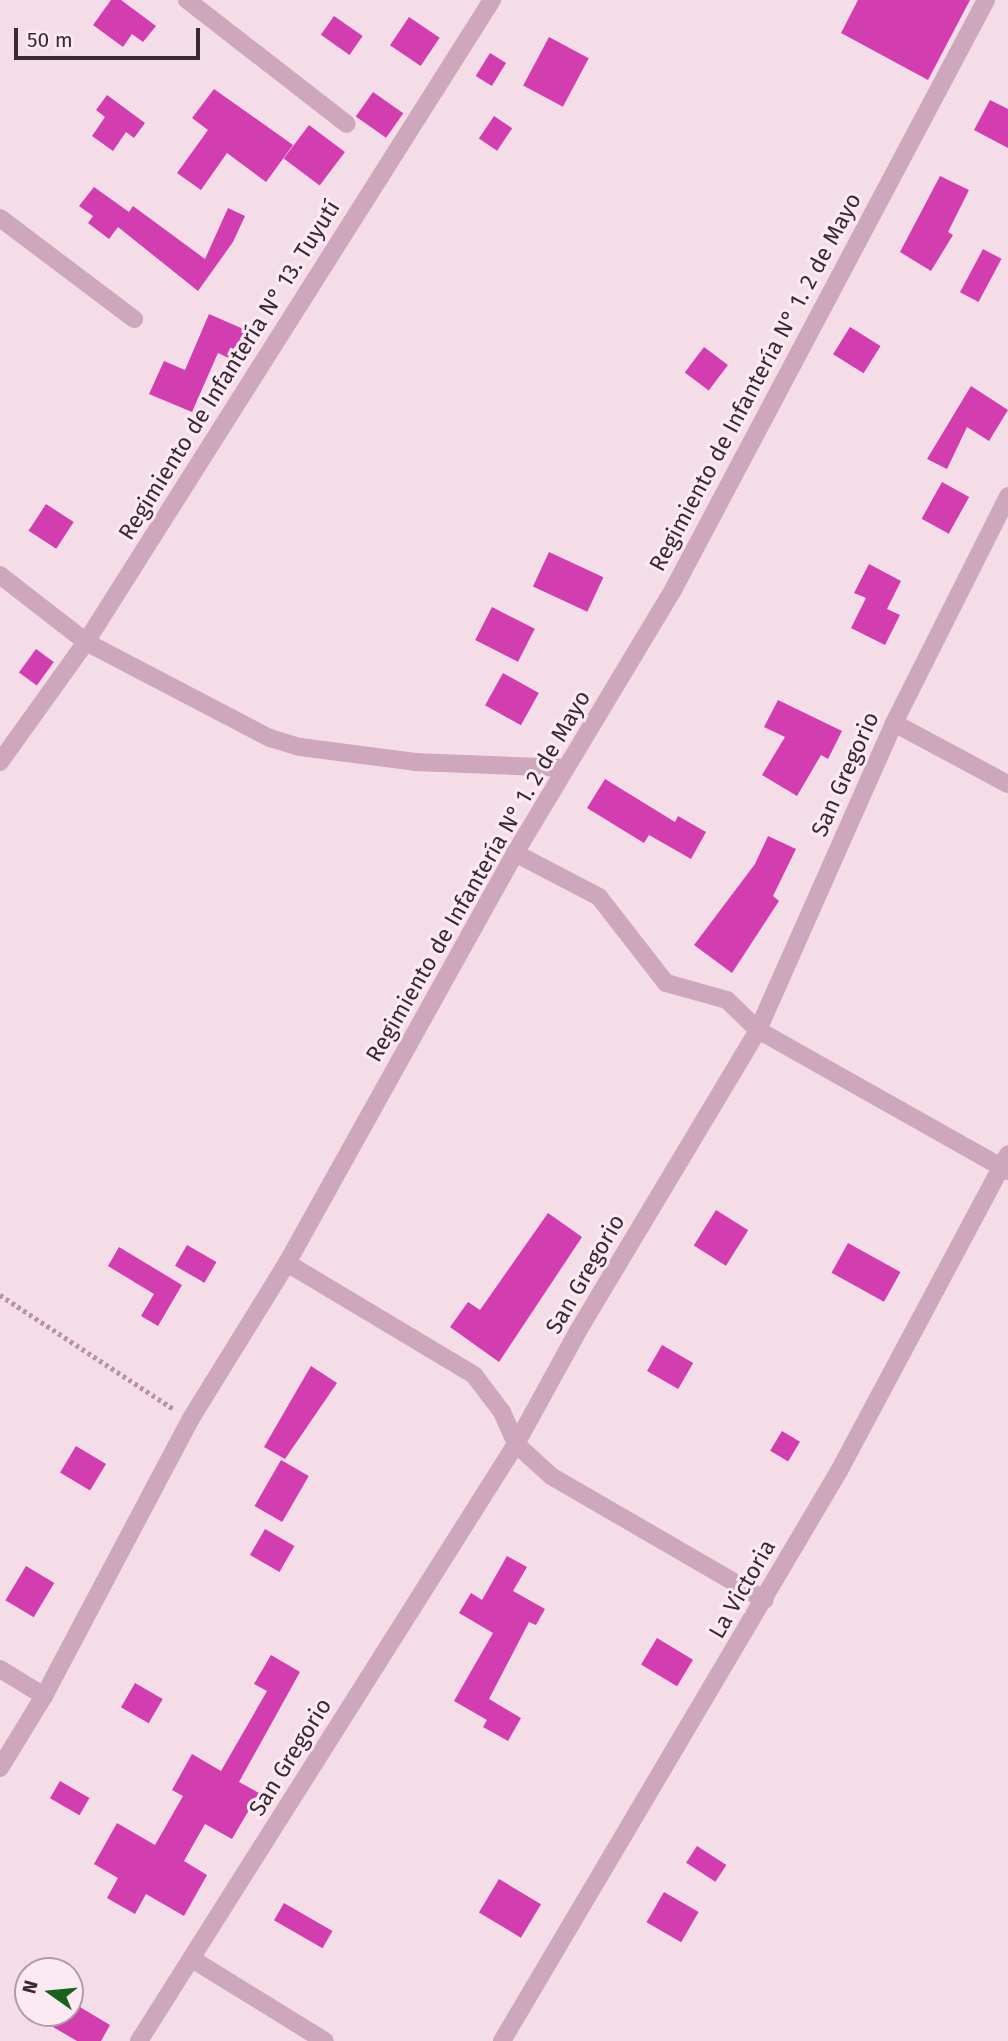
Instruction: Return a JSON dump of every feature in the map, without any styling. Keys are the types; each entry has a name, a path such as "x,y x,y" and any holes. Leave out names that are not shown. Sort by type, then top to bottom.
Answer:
{"street":[{"path":"187,0 347,124"},
{"name":"Regimiento de Infantería N° 13. Tuyutí","path":"0,762 86,642 492,0"},
{"name":"Regimiento de Infantería N° 1. 2 de Mayo","path":"0,1768 44,1696 191,1420 287,1263 515,853 673,590 986,0"},
{"path":"0,218 134,319"},
{"name":"San Gregorio","path":"139,2041 516,1444 578,1331 758,1030 894,723 1008,496"},
{"path":"0,575 86,642 270,737 300,747 454,766 566,768"},
{"path":"894,723 1008,784"},
{"path":"515,853 598,897 666,983 727,1000 758,1030 1005,1164"},
{"name":"La Victoria","path":"502,2041 839,1471 1005,1164"},
{"path":"287,1263 474,1375 502,1412 516,1444 551,1476 765,1600"},
{"path":"0,1669 44,1696"},
{"path":"192,1959 325,2041"}],"path":[{"path":"0,1296 191,1420"}],"building":[{"path":"111,0 121,0 156,26 143,42 132,34 123,47 93,25"},
{"path":"858,0 970,0 928,80 841,33"},
{"path":"334,16 363,36 349,55 321,35"},
{"path":"409,17 440,38 421,66 390,45"},
{"path":"549,37 589,58 563,107 523,86"},
{"path":"490,53 506,63 492,86 476,76"},
{"path":"214,89 293,145 266,182 227,153 201,190 177,173 208,130 192,118"},
{"path":"373,92 403,113 386,138 356,117"},
{"path":"107,95 145,123 134,138 126,132 113,151 92,136 105,117 96,110"},
{"path":"990,100 1008,109 1008,148 974,130"},
{"path":"494,116 512,128 497,151 479,138"},
{"path":"309,125 345,152 320,186 284,159"},
{"path":"940,176 969,190 948,232 953,235 931,271 900,252"},
{"path":"94,187 129,212 133,206 205,259 228,208 245,216 233,242 198,291 118,227 109,239 88,223 93,216 79,206"},
{"path":"983,249 1002,259 979,302 960,292"},
{"path":"209,314 248,331 235,361 218,353 192,412 149,394 164,361 185,370"},
{"path":"850,327 881,346 864,373 833,354"},
{"path":"704,347 728,365 709,391 685,373"},
{"path":"971,386 1008,410 989,441 967,427 947,469 927,459"},
{"path":"942,482 969,497 949,534 922,519"},
{"path":"46,504 74,522 56,549 29,531"},
{"path":"549,552 603,577 587,612 533,586"},
{"path":"869,564 901,581 887,609 900,615 885,645 851,628 866,598 854,593"},
{"path":"492,607 535,629 518,662 475,640"},
{"path":"36,649 54,662 37,685 19,672"},
{"path":"503,673 539,693 521,725 485,705"},
{"path":"778,700 842,731 828,759 821,755 797,796 762,775 785,737 764,727"},
{"path":"605,779 675,822 678,816 706,832 691,859 649,835 644,843 587,808"},
{"path":"768,836 796,849 773,896 779,901 732,973 694,945 755,864"},
{"path":"716,1210 748,1230 726,1266 694,1246"},
{"path":"548,1213 582,1237 499,1362 450,1327 468,1302 480,1310"},
{"path":"848,1243 900,1272 884,1302 832,1273"},
{"path":"187,1245 216,1262 204,1283 175,1266"},
{"path":"119,1247 182,1285 158,1326 141,1316 154,1294 108,1266"},
{"path":"662,1345 693,1363 678,1389 647,1371"},
{"path":"311,1366 337,1383 285,1459 264,1447"},
{"path":"782,1431 800,1442 788,1462 770,1451"},
{"path":"76,1446 106,1464 90,1491 60,1473"},
{"path":"281,1460 309,1476 282,1522 254,1506"},
{"path":"265,1529 294,1546 279,1572 250,1555"},
{"path":"507,1556 527,1567 513,1591 545,1609 536,1625 529,1622 489,1699 521,1718 508,1741 483,1727 487,1720 454,1701 493,1633 459,1613 471,1593 482,1600"},
{"path":"26,1566 54,1583 34,1617 5,1600"},
{"path":"657,1638 693,1660 677,1686 641,1665"},
{"path":"271,1655 300,1672 239,1782 259,1793 232,1839 205,1824 184,1861 207,1875 184,1916 146,1894 135,1914 107,1898 118,1878 94,1864 117,1823 155,1845 183,1796 172,1790 192,1754 221,1771 267,1691 254,1684"},
{"path":"135,1683 163,1699 149,1723 121,1707"},
{"path":"60,1781 89,1798 79,1815 50,1798"},
{"path":"697,1846 726,1865 715,1882 686,1863"},
{"path":"499,1879 541,1904 521,1938 479,1912"},
{"path":"664,1892 699,1912 681,1942 646,1922"},
{"path":"284,1903 332,1931 322,1948 274,1920"},
{"path":"84,2009 110,2025 101,2041 77,2041 53,2027 84,2027"}]}
